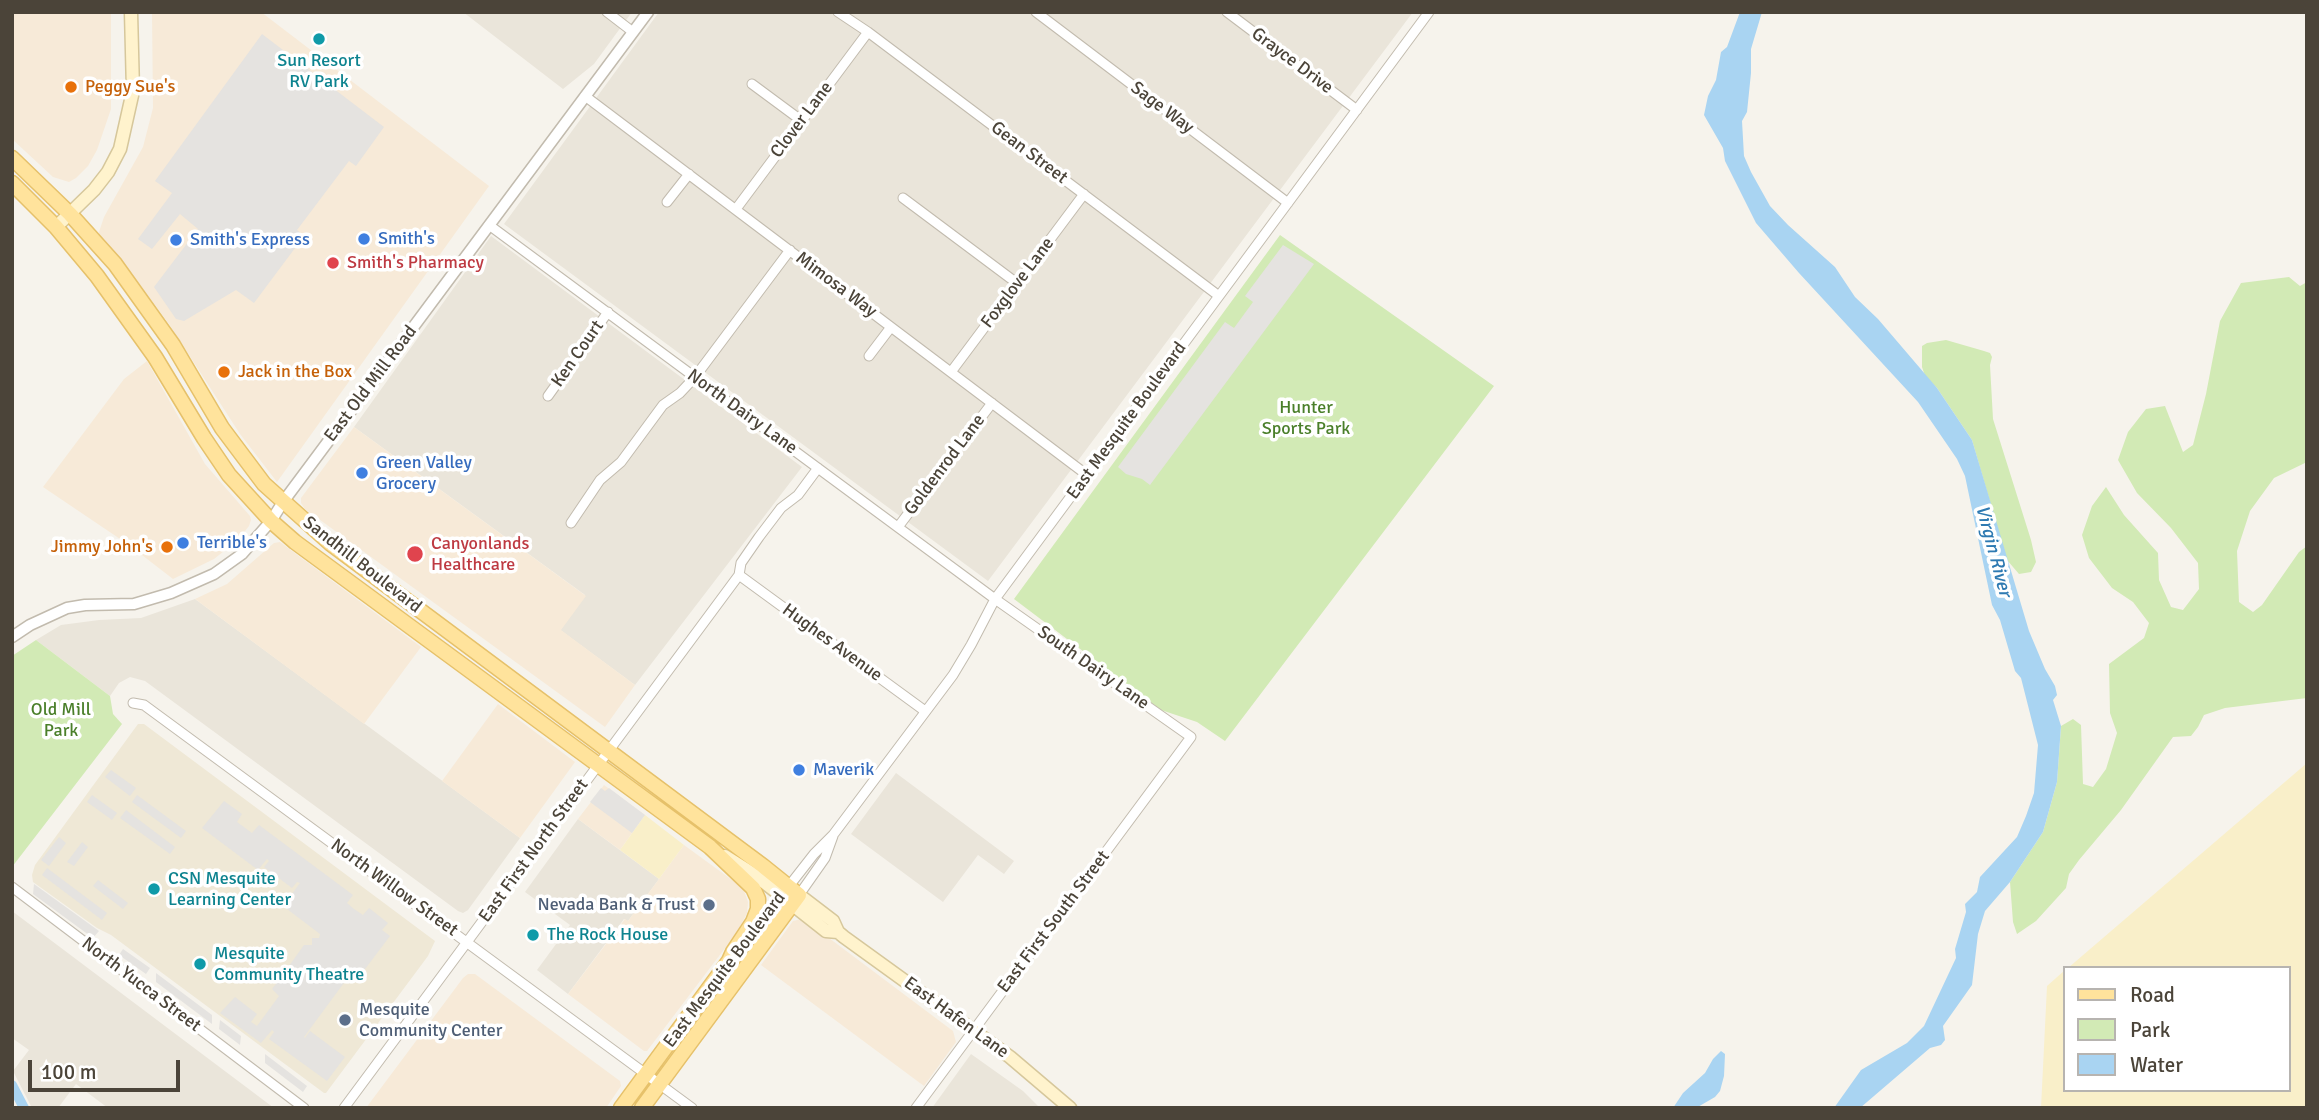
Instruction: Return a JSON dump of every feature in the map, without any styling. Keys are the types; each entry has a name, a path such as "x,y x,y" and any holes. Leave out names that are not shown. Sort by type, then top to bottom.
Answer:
{"main road":[{"path":"56,227 94,190 108,172 120,149 133,92 131,12"},
{"name":"Sandhill Boulevard","path":"12,158 70,214 115,264 173,345 222,428 264,484 283,502 321,537 484,659 710,847 790,895"},
{"name":"Sandhill Boulevard","path":"12,183 56,227 122,310 233,480 271,521 295,542 408,624 603,757 790,895"},
{"path":"408,624 422,628 470,663 484,659"},
{"path":"710,847 747,880 758,899 758,909 753,922 729,961"},
{"name":"East Hafen Lane","path":"790,895 826,930 838,932 974,1031 1035,1076 1070,1108"},
{"name":"East Mesquite Boulevard","path":"642,1108 653,1079 729,961 790,895"},
{"name":"East Mesquite Boulevard","path":"621,1108 653,1079 790,895"}],"street":[{"path":"607,12 633,32"},
{"name":"East Old Mill Road","path":"12,638 30,625 67,608 134,604 171,593 214,573 242,554 271,521 648,12"},
{"name":"Gean Street","path":"838,12 1219,296"},
{"name":"Sage Way","path":"1036,12 1288,203"},
{"name":"Grayce Drive","path":"1227,12 1357,110"},
{"name":"East Mesquite Boulevard","path":"790,895 825,858 833,835 971,645 995,599 1425,14"},
{"name":"Clover Lane","path":"736,209 868,32"},
{"path":"752,84 802,121"},
{"name":"Mimosa Way","path":"586,96 1087,475"},
{"path":"667,202 689,174"},
{"name":"Foxglove Lane","path":"951,372 1084,194"},
{"path":"903,198 1018,284"},
{"name":"North Dairy Lane","path":"489,225 995,599"},
{"path":"571,523 600,480 621,461 663,405 680,393 695,377 790,250"},
{"name":"Ken Court","path":"548,396 608,312"},
{"path":"869,356 891,327"},
{"name":"Goldenrod Lane","path":"898,527 992,403"},
{"name":"East First North Street","path":"344,1108 739,575 741,563 759,537 781,508 798,495 818,468"},
{"name":"Hughes Avenue","path":"739,575 925,711"},
{"name":"South Dairy Lane","path":"995,599 1191,737"},
{"name":"North Willow Street","path":"132,703 144,705 692,1108"},
{"name":"East First South Street","path":"916,1108 1191,737"},
{"name":"North Yucca Street","path":"12,887 304,1108"}],"shaded area":[{"path":"12,12 111,12 111,109 97,150 88,166 69,182 53,177 12,139"},
{"path":"152,12 261,12 489,186 277,482 240,434 169,324 98,235 104,217 143,147 153,108"},
{"path":"463,12 632,12 594,64 563,89"},
{"path":"659,12 1413,12 988,581 504,224"},
{"path":"262,34 384,127 356,166 349,161 297,230 304,236 254,303 236,290 184,321 176,319 154,287 198,229 180,214 152,249 138,239 172,193 155,181"},
{"path":"491,236 802,467 635,685 560,630 585,595 354,427"},
{"path":"1283,245 1314,264 1150,485 1142,479 1126,474 1118,467 1225,322 1234,328 1253,302 1245,296"},
{"path":"147,361 205,464 251,520 238,540 214,559 173,579 129,545 43,487 124,379"},
{"path":"354,427 586,596 561,630 635,685 605,727 305,509 301,498"},
{"path":"280,542 421,647 364,724 195,599 227,584 274,543"},
{"path":"195,599 520,838 468,910 463,913 458,911 145,681 130,677 119,683 110,696 36,640 61,625 141,618"},
{"path":"498,704 575,762 520,838 442,781"},
{"path":"138,724 144,724 435,941 428,956 326,1093 111,935 33,882 35,865"},
{"path":"111,770 136,788 130,796 105,777"},
{"path":"896,773 1014,861 1004,874 978,855 943,902 851,834"},
{"path":"604,785 645,815 620,850 578,819"},
{"path":"601,788 605,791 609,788 645,815 632,833 590,802"},
{"path":"92,795 117,813 112,820 87,802"},
{"path":"137,795 186,831 181,838 132,802"},
{"path":"224,801 242,814 237,822 252,833 259,825 353,895 347,903 354,909 363,915 369,908 388,923 382,930 390,936 356,981 349,976 304,1037 310,1031 345,1057 327,1081 269,1039 274,1032 272,1030 261,1043 220,1013 235,997 257,1014 251,1022 257,1026 279,996 272,989 287,970 294,974 296,971 289,966 304,945 312,945 312,938 319,938 320,934 283,906 300,883 297,882 292,888 264,867 269,861 267,859 258,870 202,828"},
{"path":"126,810 175,847 170,854 120,818"},
{"path":"578,819 659,879 628,921 624,919 568,994 537,970 570,925 525,892"},
{"path":"59,837 66,843 49,866 41,860"},
{"path":"82,842 88,847 74,866 67,862"},
{"path":"684,845 743,888 748,902 747,913 738,931 647,1051 644,1051 568,994 625,919 628,921"},
{"path":"47,868 107,913 102,920 42,875"},
{"path":"98,880 128,903 123,909 93,886"},
{"path":"34,884 99,931 93,938 33,894"},
{"path":"12,911 274,1108 108,1108 76,1084 58,1108 32,1108 13,1071 29,1050 12,1038"},
{"path":"801,919 953,1031 956,1042 924,1086 761,965 793,921"},
{"path":"123,949 150,968 146,974 119,955"},
{"path":"156,973 212,1015 212,1024 156,982"},
{"path":"468,974 475,974 620,1081 621,1086 606,1108 366,1108"},
{"path":"220,1020 241,1036 240,1045 219,1029"},
{"path":"265,1054 307,1086 303,1092 265,1063"},
{"path":"971,1054 1023,1091 1040,1108 932,1108"}],"green space":[{"name":"Hunter Sports Park","path":"1280,235 1494,386 1225,741 1197,722 1161,710 1014,599"},
{"path":"2289,277 2300,286 2307,282 2307,462 2274,478 2250,511 2237,551 2239,602 2253,612 2262,605 2299,552 2307,546 2307,698 2225,708 2204,715 2191,736 2173,737 2121,810 2069,874 2066,888 2036,921 2017,934 2013,922 2010,882 2043,832 2057,782 2061,726 2073,719 2081,725 2083,784 2093,787 2106,769 2117,733 2110,713 2109,664 2144,638 2149,623 2133,602 2112,588 2089,558 2082,535 2092,506 2106,487 2124,515 2158,553 2159,580 2171,607 2183,610 2199,589 2198,563 2171,528 2137,493 2118,460 2128,432 2146,409 2165,406 2183,452 2193,445 2220,321 2241,283"},
{"path":"1946,340 1990,353 1992,357 1990,365 1993,419 2031,540 2036,562 2031,572 2019,574 2007,560 1972,440 1937,388 1925,376 1922,346"},
{"name":"Old Mill Park","path":"36,640 110,696 113,714 122,724 12,867 12,656"}],"sand":[{"path":"2307,763 2307,1108 2041,1108 2047,986 2064,971 2064,1092 2291,1092 2291,966 2070,966"},
{"path":"645,815 684,845 659,879 620,850"}],"water":[{"name":"Virgin River","path":"1740,12 1762,12 1751,49 1747,112 1742,121 1744,156 1751,172 1770,206 1835,267 1855,297 1878,319 1937,388 1972,440 2029,631 2055,686 2057,695 2053,700 2061,726 2057,782 2043,832 2010,882 1985,911 1978,934 1972,985 1943,1026 1945,1040 1941,1045 1930,1048 1860,1108 1834,1108 1861,1070 1907,1043 1924,1026 1956,958 1955,949 1966,912 1965,904 1977,892 1980,877 2017,837 2026,816 2034,793 2038,745 2021,678 2015,671 2000,620 1992,605 1965,476 1957,459 1918,402 1756,223 1725,161 1723,148 1704,115 1708,96 1716,80 1721,52 1727,47"},
{"path":"1721,1051 1725,1054 1724,1076 1720,1091 1715,1097 1696,1108 1673,1108 1683,1093 1705,1073"}],"waterway":[{"path":"12,1085 24,1108"}],"place":[{"name":"Sun Resort RV Park","path":"319,39"},
{"name":"Peggy Sue's","path":"71,87"},
{"name":"Smith's","path":"364,239"},
{"name":"Smith's Express","path":"176,240"},
{"name":"Smith's Pharmacy","path":"333,263"},
{"name":"Jack in the Box","path":"224,372"},
{"name":"Green Valley Grocery","path":"362,473"},
{"name":"Terrible's","path":"183,543"},
{"name":"Jimmy John's","path":"167,547"},
{"name":"Canyonlands Healthcare","path":"415,554"},
{"name":"Maverik","path":"799,770"},
{"name":"CSN Mesquite Learning Center","path":"154,889"},
{"name":"Nevada Bank & Trust","path":"709,905"},
{"name":"The Rock House","path":"533,935"},
{"name":"Mesquite Community Theatre","path":"200,964"},
{"name":"Mesquite Community Center","path":"345,1020"}]}
